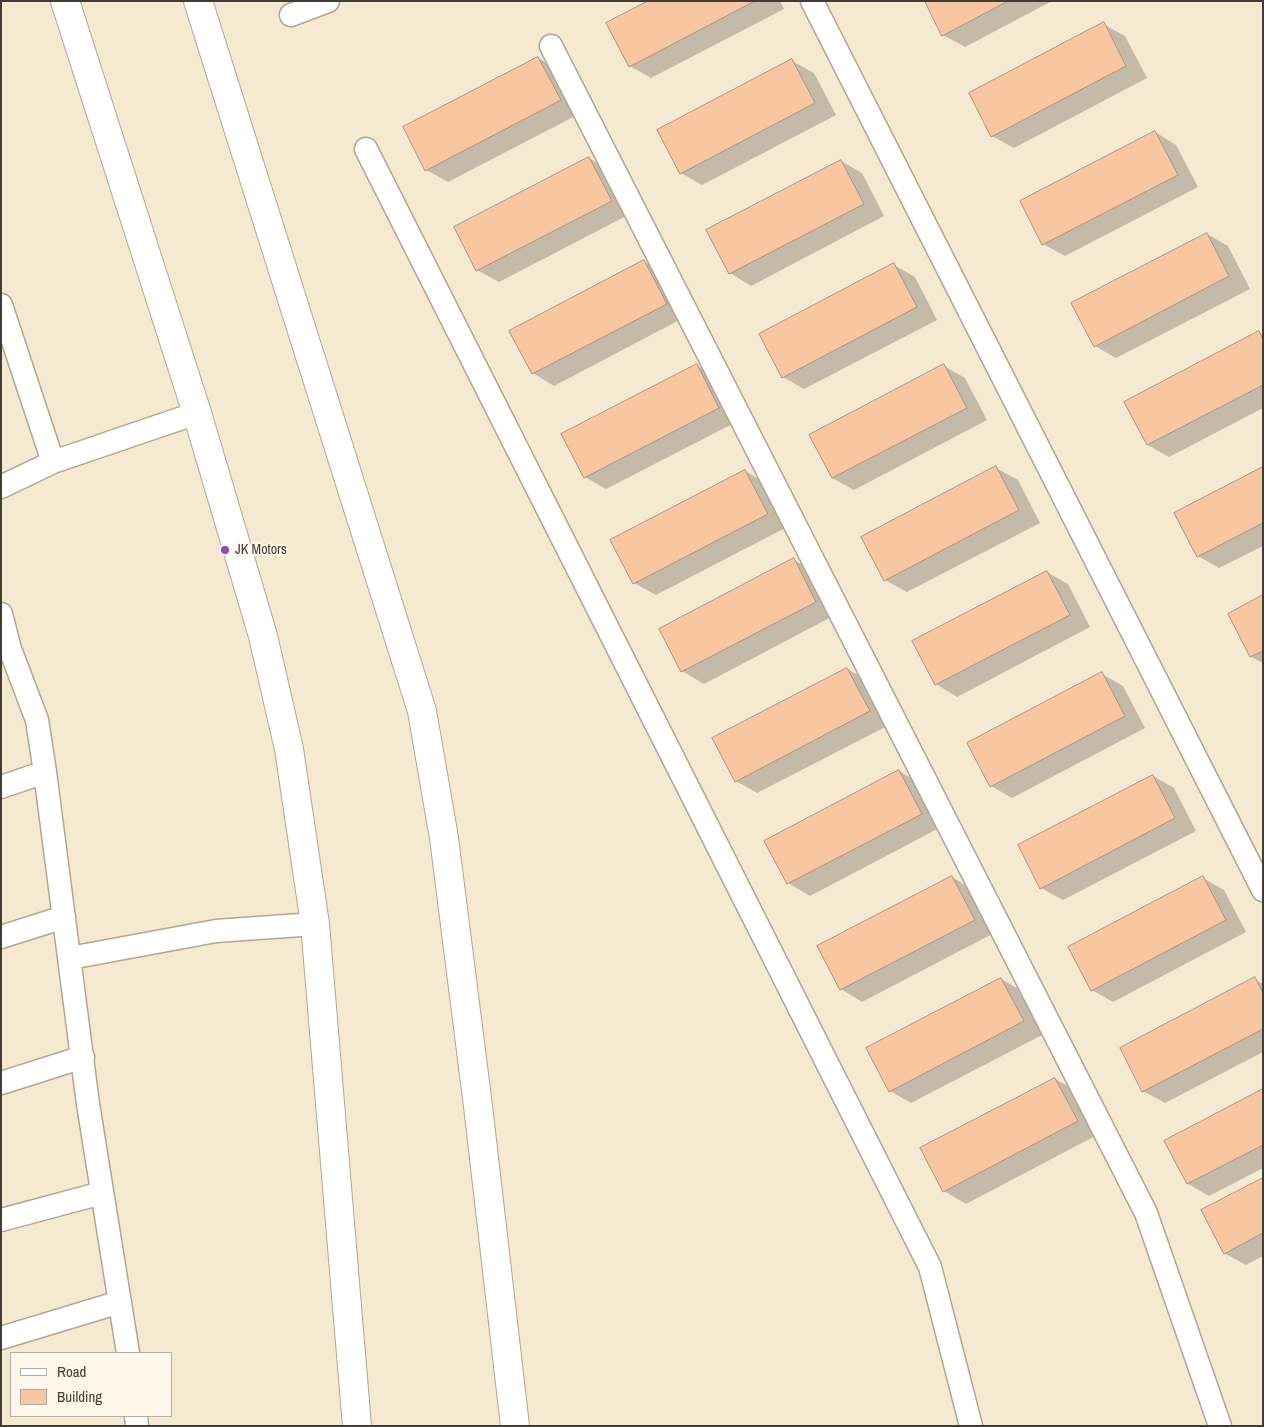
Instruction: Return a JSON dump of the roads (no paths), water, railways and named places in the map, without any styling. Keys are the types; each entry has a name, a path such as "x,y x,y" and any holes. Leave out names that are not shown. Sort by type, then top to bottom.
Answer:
{"main road":[{"path":"65,1 197,413 263,636 289,749 315,924 357,1426"},
{"path":"198,1 422,711 445,848 478,1106 515,1426"}],"street":[{"path":"291,15 328,1"},
{"path":"812,1 1263,890"},
{"path":"551,46 1146,1213 1220,1426"},
{"path":"366,149 930,1267 971,1426"},
{"path":"1,305 53,462"},
{"path":"1,487 53,462 197,413"},
{"path":"1,614 6,650 37,720 88,1104 128,1352"},
{"path":"1,787 45,772"},
{"path":"1,937 64,917"},
{"path":"70,958 216,931 315,924"},
{"path":"1,1083 82,1058"},
{"path":"1,1220 102,1193"},
{"path":"1,1338 120,1302"}],"place":[{"name":"JK Motors","path":"225,550"}]}
